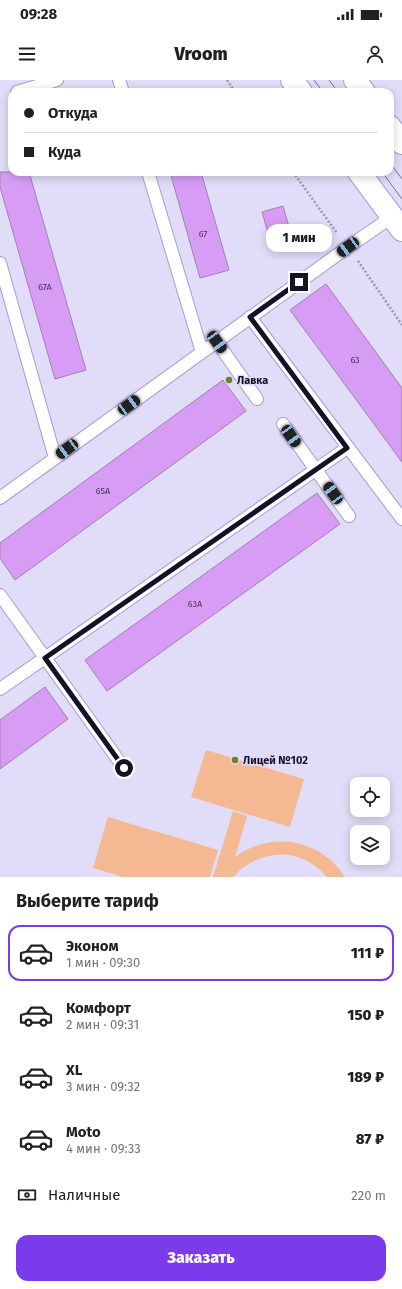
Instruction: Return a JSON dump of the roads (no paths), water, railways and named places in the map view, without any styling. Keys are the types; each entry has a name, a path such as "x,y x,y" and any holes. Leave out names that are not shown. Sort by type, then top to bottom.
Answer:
{"main road":[{"path":"394,132 402,143"},
{"path":"362,176 397,224"}],"lane":[{"path":"30,88 57,80"},
{"path":"149,176 202,352"},
{"path":"0,498 348,247 397,224"},
{"path":"0,263 55,458"},
{"path":"250,317 347,448 402,519"},
{"path":"217,342 257,399"},
{"path":"283,424 349,516"},
{"path":"0,689 347,448"},
{"path":"0,595 124,768"}],"tram line":[{"path":"314,80 320,88"},
{"path":"329,80 335,88"},
{"path":"394,168 402,179"},
{"path":"385,176 402,199"}],"place":[{"name":"Лавка","path":"229,380"},
{"name":"Лицей №102","path":"235,760"}]}
